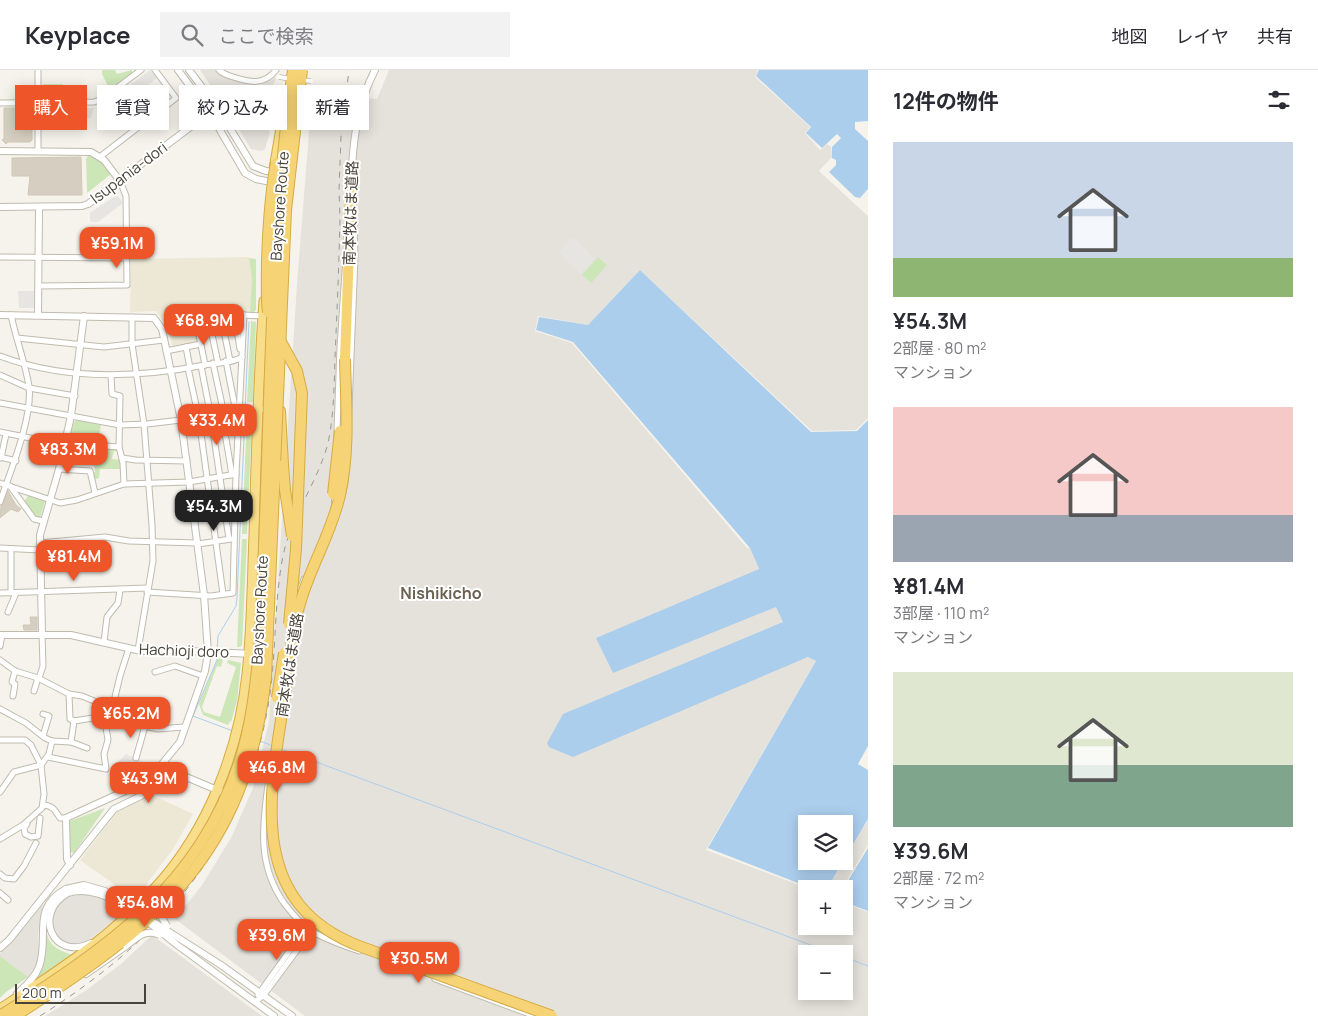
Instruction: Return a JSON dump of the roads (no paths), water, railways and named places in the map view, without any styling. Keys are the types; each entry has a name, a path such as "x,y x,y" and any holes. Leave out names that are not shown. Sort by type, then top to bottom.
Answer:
{"highway":[{"name":"Bayshore Route","path":"1,1011 101,948 158,899 189,862 210,830 224,803 240,762 250,722 259,651 278,220 292,70"},
{"path":"1,1011 83,953 115,927 142,902 172,869 194,835 229,758 238,726 249,654 263,316 274,172 292,70"},
{"name":"Bayshore Route","path":"15,1016 106,955 148,922 165,905 186,881 211,847 239,792 255,744 266,677 288,195 302,70"},
{"path":"20,1016 64,988 107,956 141,926 168,897 202,851 229,795 241,763 254,719 264,654 284,184 288,150 306,70"},
{"path":"270,804 272,740 292,598 302,413 299,378 273,328 267,298 272,182 290,96"},
{"name":"南本牧はま道路","path":"352,167 345,359 335,482 328,514 297,602 276,739 270,804 271,846 280,875 300,908 326,931 358,948 546,1016"},
{"name":"南本牧はま道路","path":"345,359 346,448 340,494 329,530 301,600 274,774 272,832 279,867 297,901 320,924 345,941 552,1016"},
{"path":"278,393 282,426 285,490 294,556 288,675"}],"street":[{"path":"38,70 38,85"},
{"path":"87,102 102,99 141,70"},
{"path":"101,156 176,98 155,70"},
{"path":"178,70 189,85"},
{"path":"189,70 200,85"},
{"path":"219,70 225,75 255,83 267,78 276,70"},
{"name":"南本牧はま道路","path":"352,167 359,113 367,87 375,70"},
{"path":"279,77 311,81"},
{"path":"0,103 15,103"},
{"path":"38,130 38,151"},
{"name":"Isupania-dori","path":"0,207 85,206 188,130"},
{"path":"220,130 245,173 256,179 284,184"},
{"path":"231,130 253,166 285,173"},
{"path":"0,151 85,151 101,156 120,181 126,196 127,285 39,286"},
{"path":"352,167 355,256 347,457 344,487 340,505 298,594 263,827 264,856 272,883 288,908 309,930 333,941 535,1016"},
{"path":"334,515 340,364 352,167"},
{"path":"38,315 39,207"},
{"path":"0,257 127,258"},
{"path":"0,315 154,318 162,328 181,421 204,595 214,653 203,676 178,746 149,780 66,818 60,818 55,809 44,805"},
{"path":"0,502 5,484 16,461 28,408 29,388 11,315"},
{"path":"0,593 147,590 204,595 233,593 234,474 244,315"},
{"path":"232,539 219,477 198,330 244,315 263,316"},
{"path":"34,691 43,666 40,542 43,522 72,416 84,316"},
{"path":"132,317 132,344 144,424 152,525 152,561 138,650"},
{"path":"235,318 242,358"},
{"path":"222,322 238,412"},
{"path":"210,326 234,474"},
{"path":"17,338 104,347 164,340"},
{"path":"166,351 201,344"},
{"path":"186,347 199,419 223,594"},
{"path":"0,356 24,365 77,374 111,375 137,375 242,358"},
{"path":"0,375 29,388 74,396"},
{"path":"111,375 112,394 120,396 119,447 124,484"},
{"path":"0,403 120,424 181,421 274,408"},
{"path":"16,461 0,458 3,433 65,444 119,447"},
{"path":"122,458 187,460"},
{"path":"59,469 90,471 95,493"},
{"path":"5,484 60,503 78,500 124,484 189,482 234,474"},
{"path":"5,484 34,519 43,522"},
{"path":"40,542 106,537 152,542 197,543 232,539"},
{"path":"0,548 40,550"},
{"path":"8,612 13,593 11,550"},
{"path":"104,642 107,617 118,603 120,590"},
{"path":"0,646 1,635"},
{"name":"Hachioji doro","path":"1,635 71,635 138,650 264,654"},
{"path":"48,757 106,768 104,754 108,740 108,719 129,648"},
{"path":"0,660 15,671 38,678 69,694 82,696 99,703 113,703"},
{"path":"155,672 175,666 203,676"},
{"path":"14,696 15,684 12,682 15,671"},
{"path":"69,694 70,719 74,721 93,718 122,720 158,729 184,728"},
{"path":"122,720 128,709 129,702"},
{"path":"0,709 26,723 52,741 71,742 87,748"},
{"path":"43,714 52,717 43,736"},
{"path":"71,742 74,721"},
{"path":"136,758 145,726"},
{"path":"0,740 25,740 31,745 41,764 44,805 41,820 22,825 0,839"},
{"path":"0,792 14,772 41,764 48,757 52,741"},
{"path":"0,948 114,809 151,791 167,773 172,771 181,773 229,795"},
{"path":"66,818 67,859 70,865"},
{"path":"0,874 6,878 14,879 24,866 36,843"},
{"path":"182,939 163,922 161,912 184,882 202,851"},
{"path":"1,1011 36,973 40,962 42,924 46,910 56,895 84,885 105,891 182,939 292,1016"},
{"path":"115,927 83,946 67,946 58,942 50,930 50,914 55,903 67,891 84,890 103,895 153,927 274,1016"},
{"path":"0,893 8,900"},
{"path":"255,1002 309,930"},
{"path":"64,988 143,933 150,932 176,944"}],"water":[{"path":"759,70 868,70 868,121 855,122 855,129 868,141 868,189 860,198 855,197 829,172 836,165 836,160 832,158 832,147 841,138 837,134 822,148 806,133 811,127 756,76"},
{"path":"640,270 811,432 857,431 868,420 868,746 858,764 868,770 868,819 853,845 853,815 798,815 798,870 838,870 832,880 798,880 798,883 708,848 816,661 808,657 573,757 549,747 547,743 563,714 783,622 776,607 613,673 596,638 759,569 750,548 573,342 536,330 539,317 588,325"},
{"path":"868,848 868,911 853,905 853,880 848,880"}],"waterway":[{"path":"245,411 249,322"},
{"path":"217,650 218,636 236,606 237,598 245,415"},
{"path":"217,654 217,660 193,716 233,731"},
{"path":"260,741 273,746"},
{"path":"281,749 811,945"},
{"path":"853,960 868,966"}],"railway":[{"path":"40,1016 82,988 121,957 156,924 187,888 214,850 237,807 255,762 270,693 283,556 292,527 324,457 331,422 339,271 341,137 349,70"}],"district":[{"name":"Nishikicho","path":"441,593"}]}
